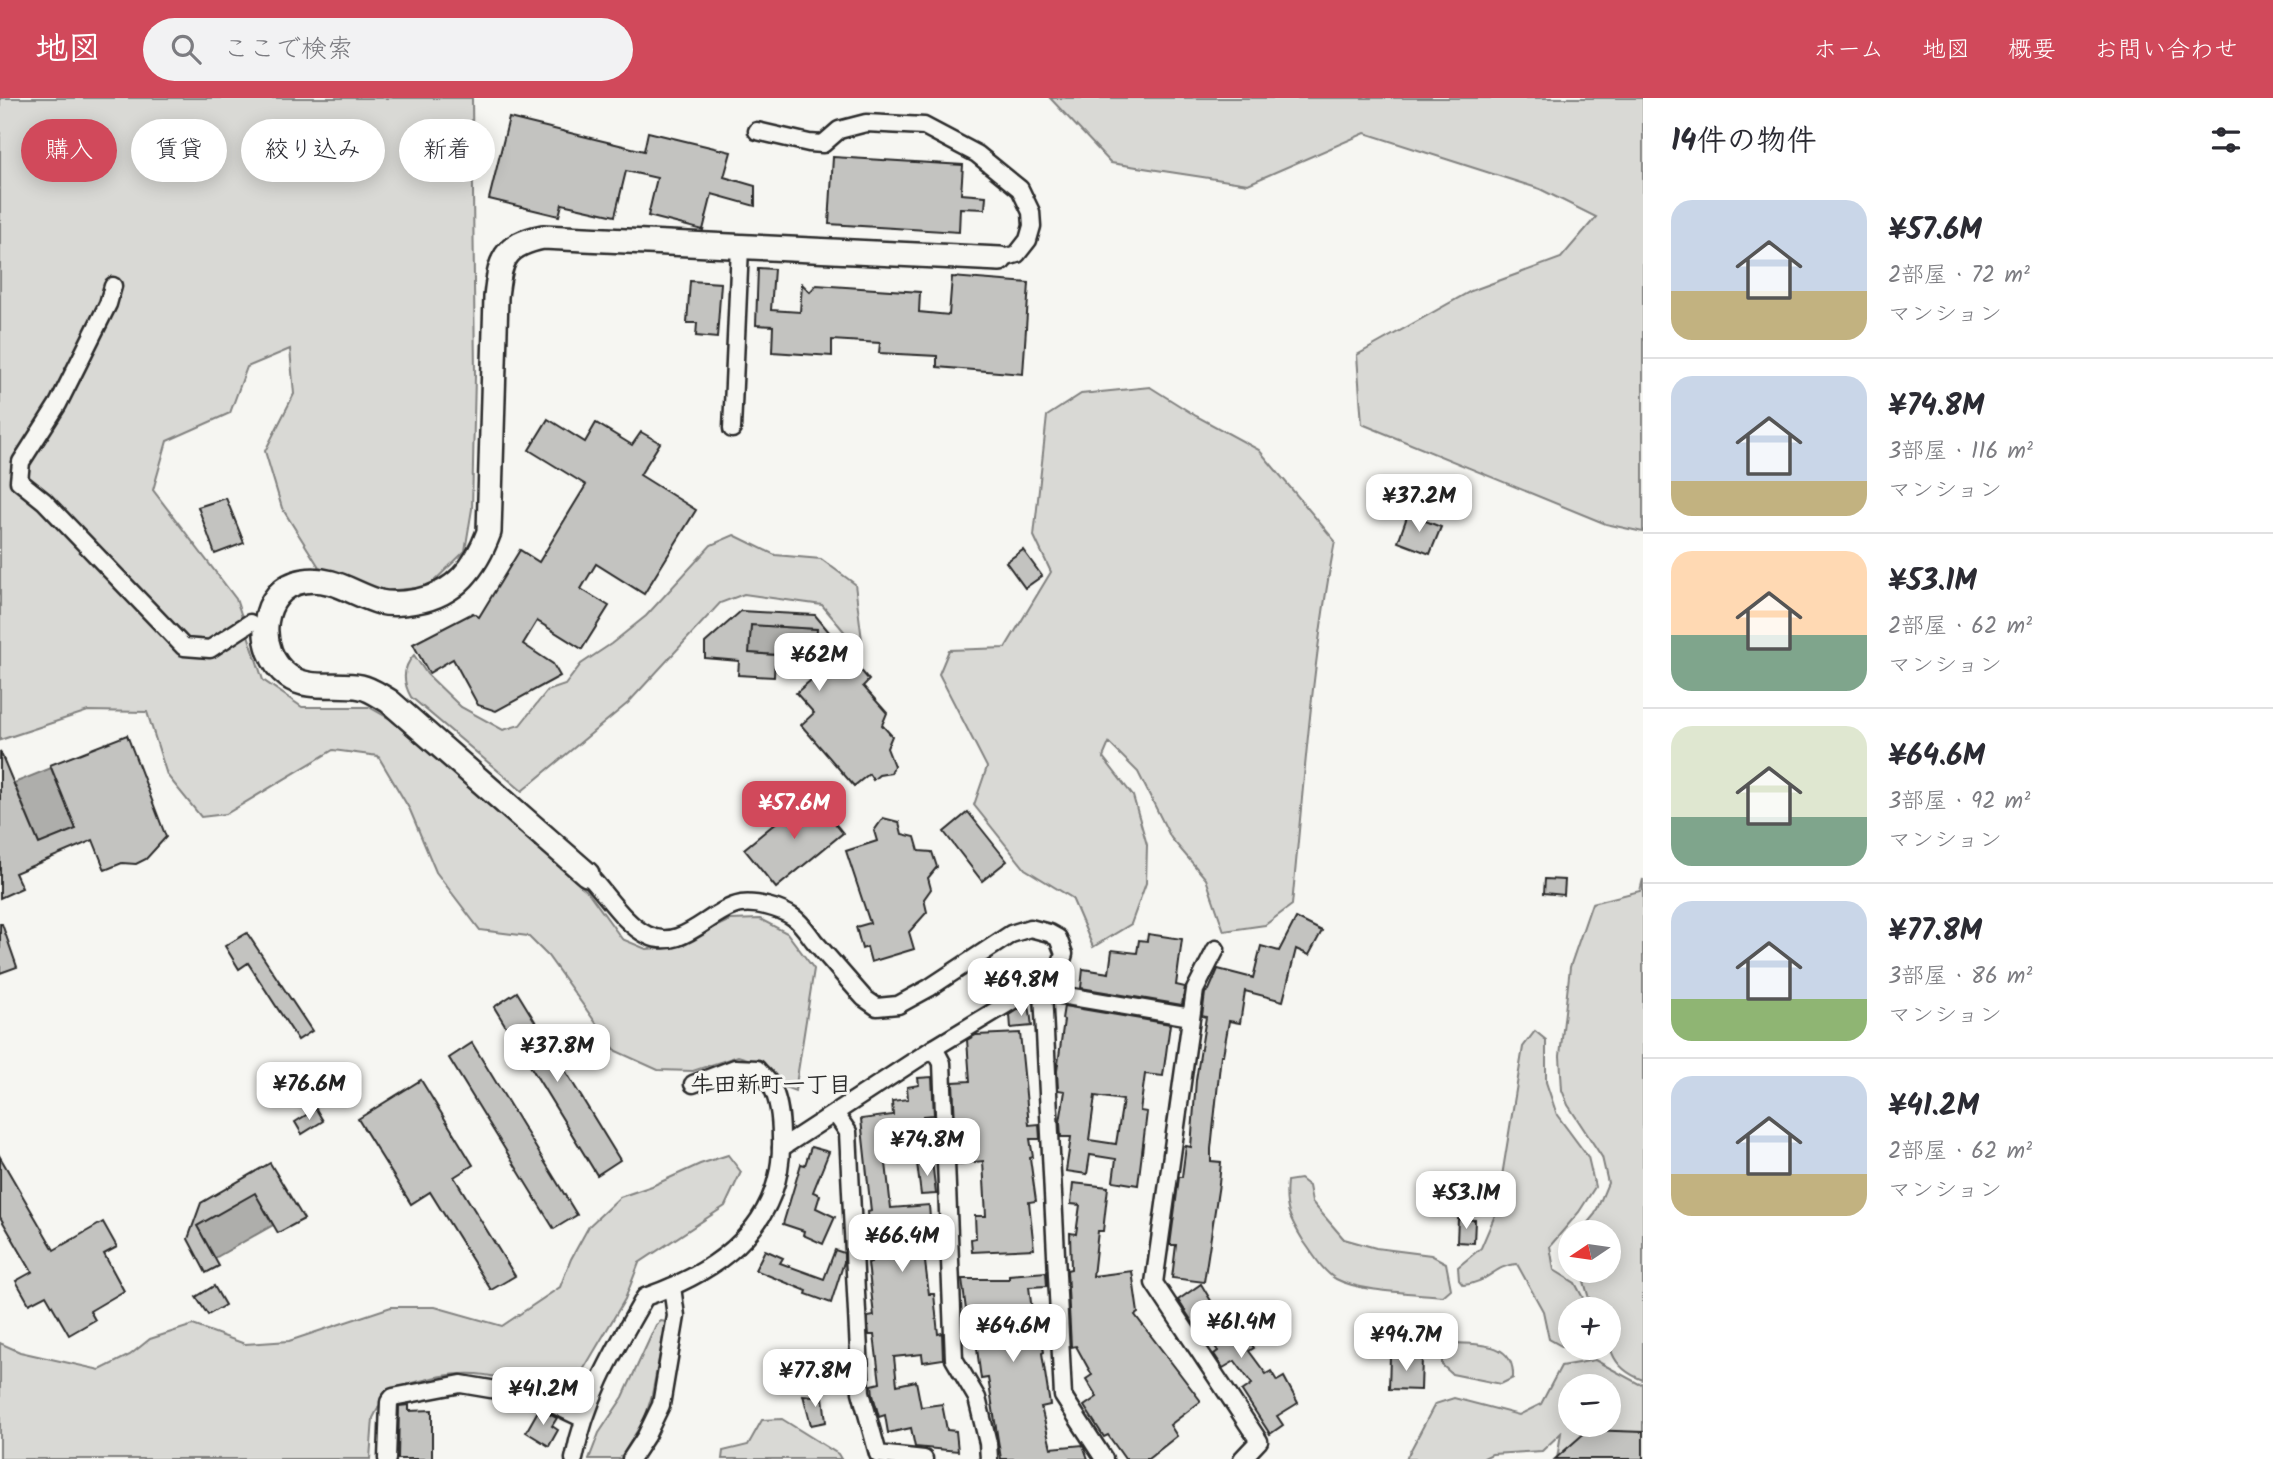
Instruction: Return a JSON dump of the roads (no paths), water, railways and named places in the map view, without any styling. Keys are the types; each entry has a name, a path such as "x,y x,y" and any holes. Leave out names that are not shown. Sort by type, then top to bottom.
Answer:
{"street":[{"path":"757,131 809,144 823,144 839,130 866,123 924,126 977,154 1020,189 1031,212 1032,226 1028,240 1017,254 1000,260 543,237 525,241 512,249 499,269 489,532 481,554 466,577 448,591 402,604 381,602 326,581 305,581 289,586 274,599 267,613 265,631 268,646 276,662 288,676 307,685 342,684 364,688 389,701 587,874 627,921 649,936 664,939 687,934 718,914 741,904 767,906 793,917 864,998 877,1007 898,1005 1011,934 1030,928 1058,938 1064,954 1058,973 1040,989 934,1048 781,1148"},
{"path":"732,429 740,247"},
{"path":"113,286 108,304 58,404 21,462 19,481 44,501 184,647 210,649 250,623"},
{"path":"1216,949 1195,990 1154,1283 1259,1441 1242,1459"},
{"path":"1040,989 1191,1017"},
{"path":"1040,989 1063,1396 1104,1459"},
{"path":"934,1048 942,1063 954,1359 977,1398 988,1443 989,1459"},
{"path":"574,1459 593,1391 645,1297 672,1287 720,1261 756,1227 775,1189 781,1148 780,1115 771,1085 757,1069 735,1068 693,1084"},
{"path":"835,1113 848,1132 861,1392 878,1454 924,1459"},
{"path":"631,1459 662,1405 676,1316 672,1287"},
{"path":"387,1459 389,1402 393,1396 461,1384 538,1397 584,1419"}],"district":[{"name":"牛田新町一丁目","path":"771,1086"}]}
